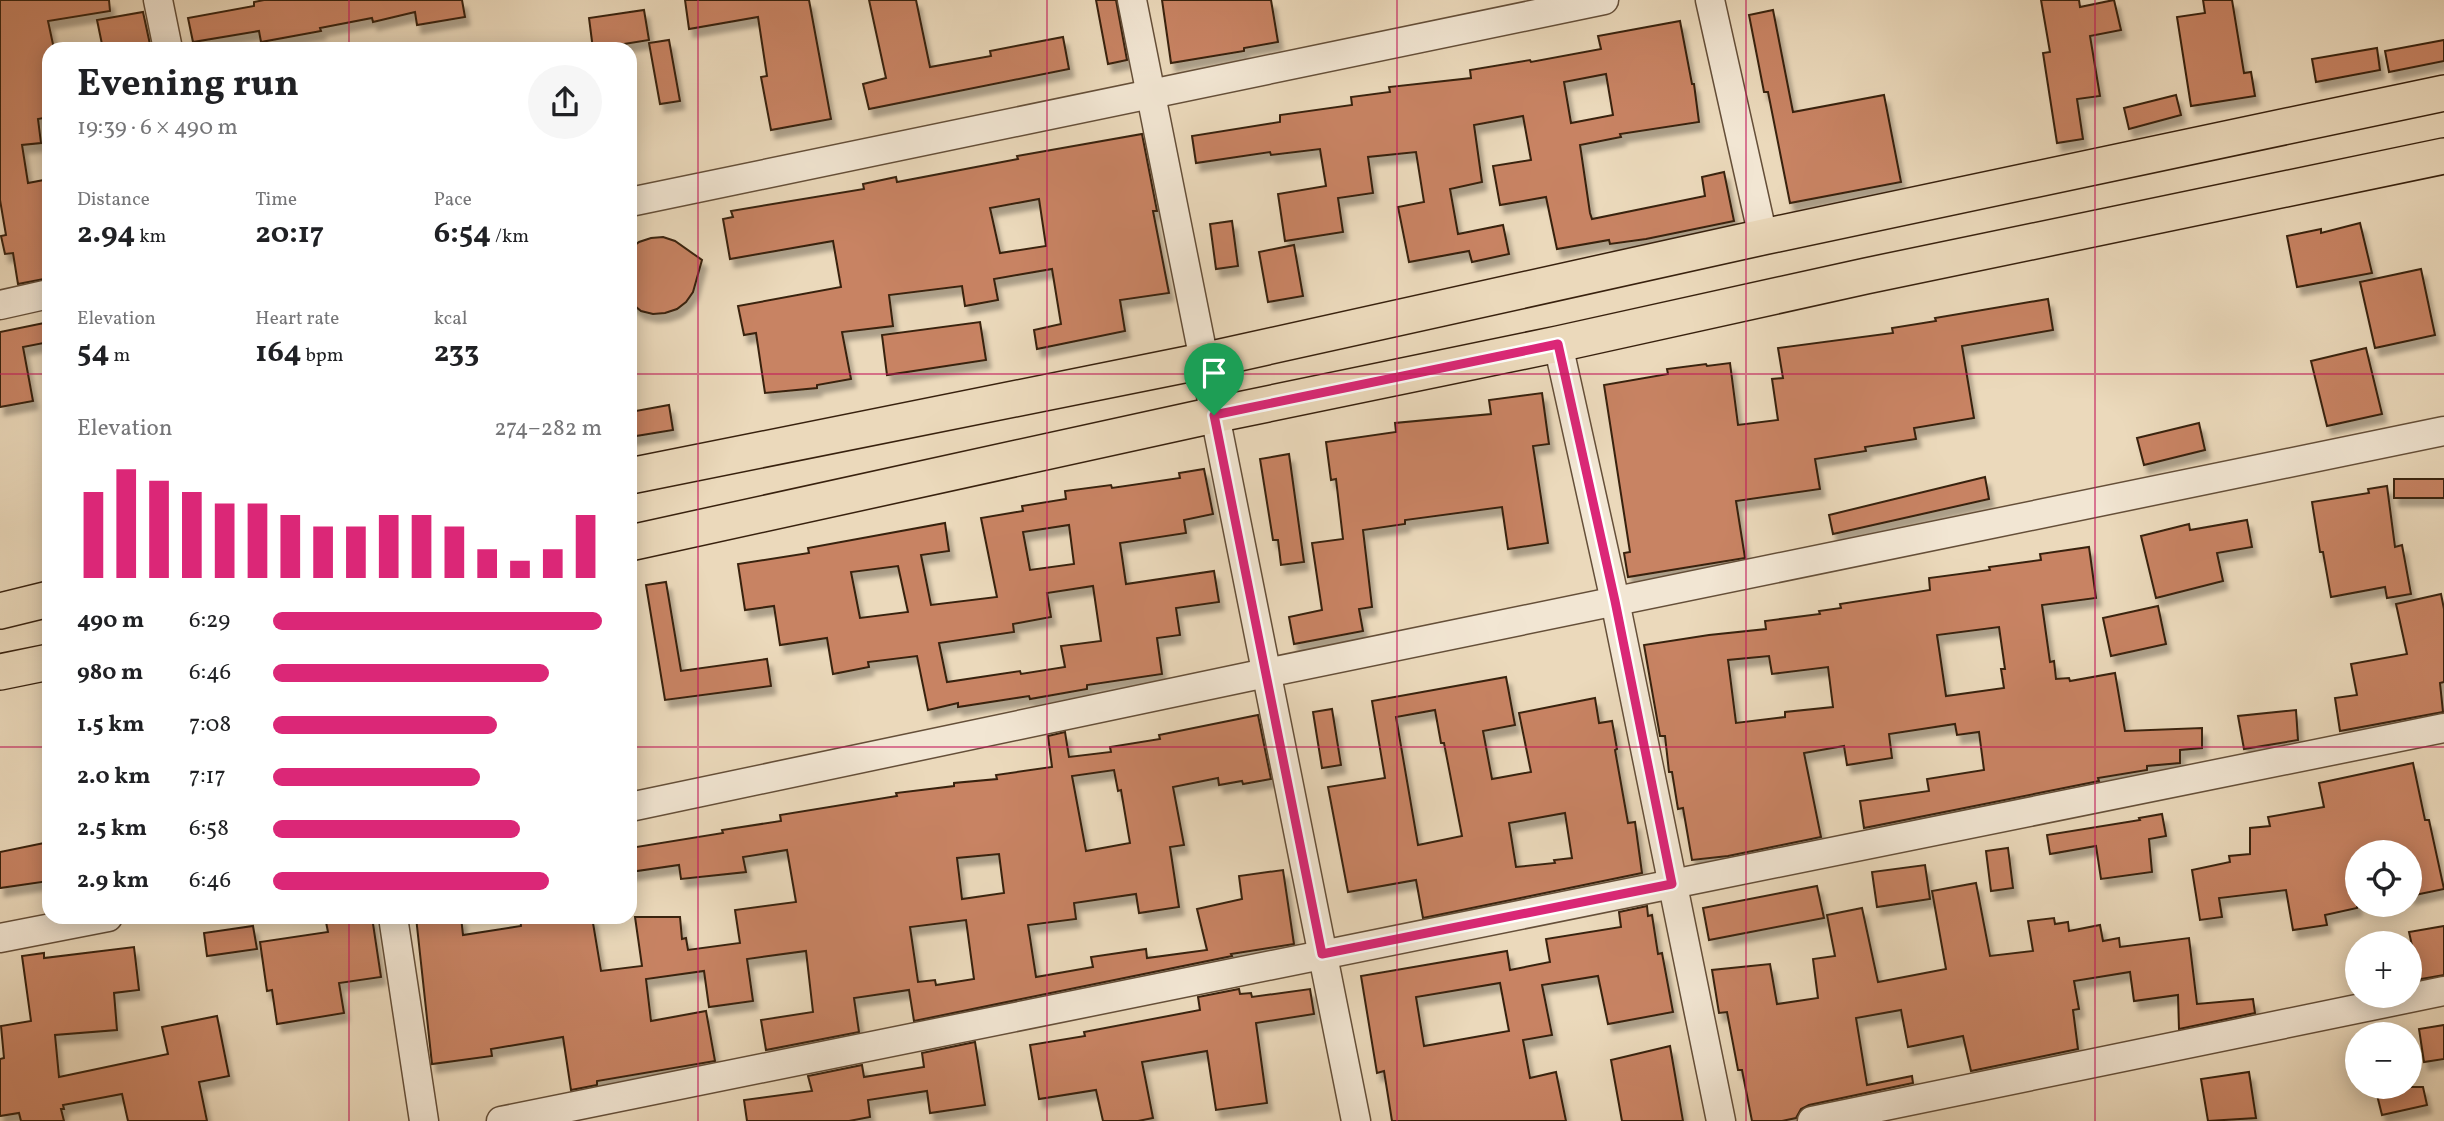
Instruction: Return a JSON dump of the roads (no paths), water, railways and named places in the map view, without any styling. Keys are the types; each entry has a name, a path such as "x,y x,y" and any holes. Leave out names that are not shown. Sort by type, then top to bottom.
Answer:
{"main road":[{"path":"637,475 1203,361 1762,237 2444,93"},
{"path":"637,541 1214,415 2444,156"},
{"path":"0,611 42,601"},
{"path":"0,672 42,663"}],"street":[{"path":"158,0 167,42"},
{"path":"1132,0 1356,1121"},
{"path":"637,201 1604,0"},
{"path":"1710,0 1762,237"},
{"path":"0,305 42,296"},
{"path":"1558,344 1615,601 1721,1121"},
{"path":"637,806 2444,430"},
{"path":"504,1121 2444,727"},
{"path":"0,938 72,924"},
{"path":"394,924 424,1121"},
{"path":"1812,1121 1924,1110 2444,991"}]}
